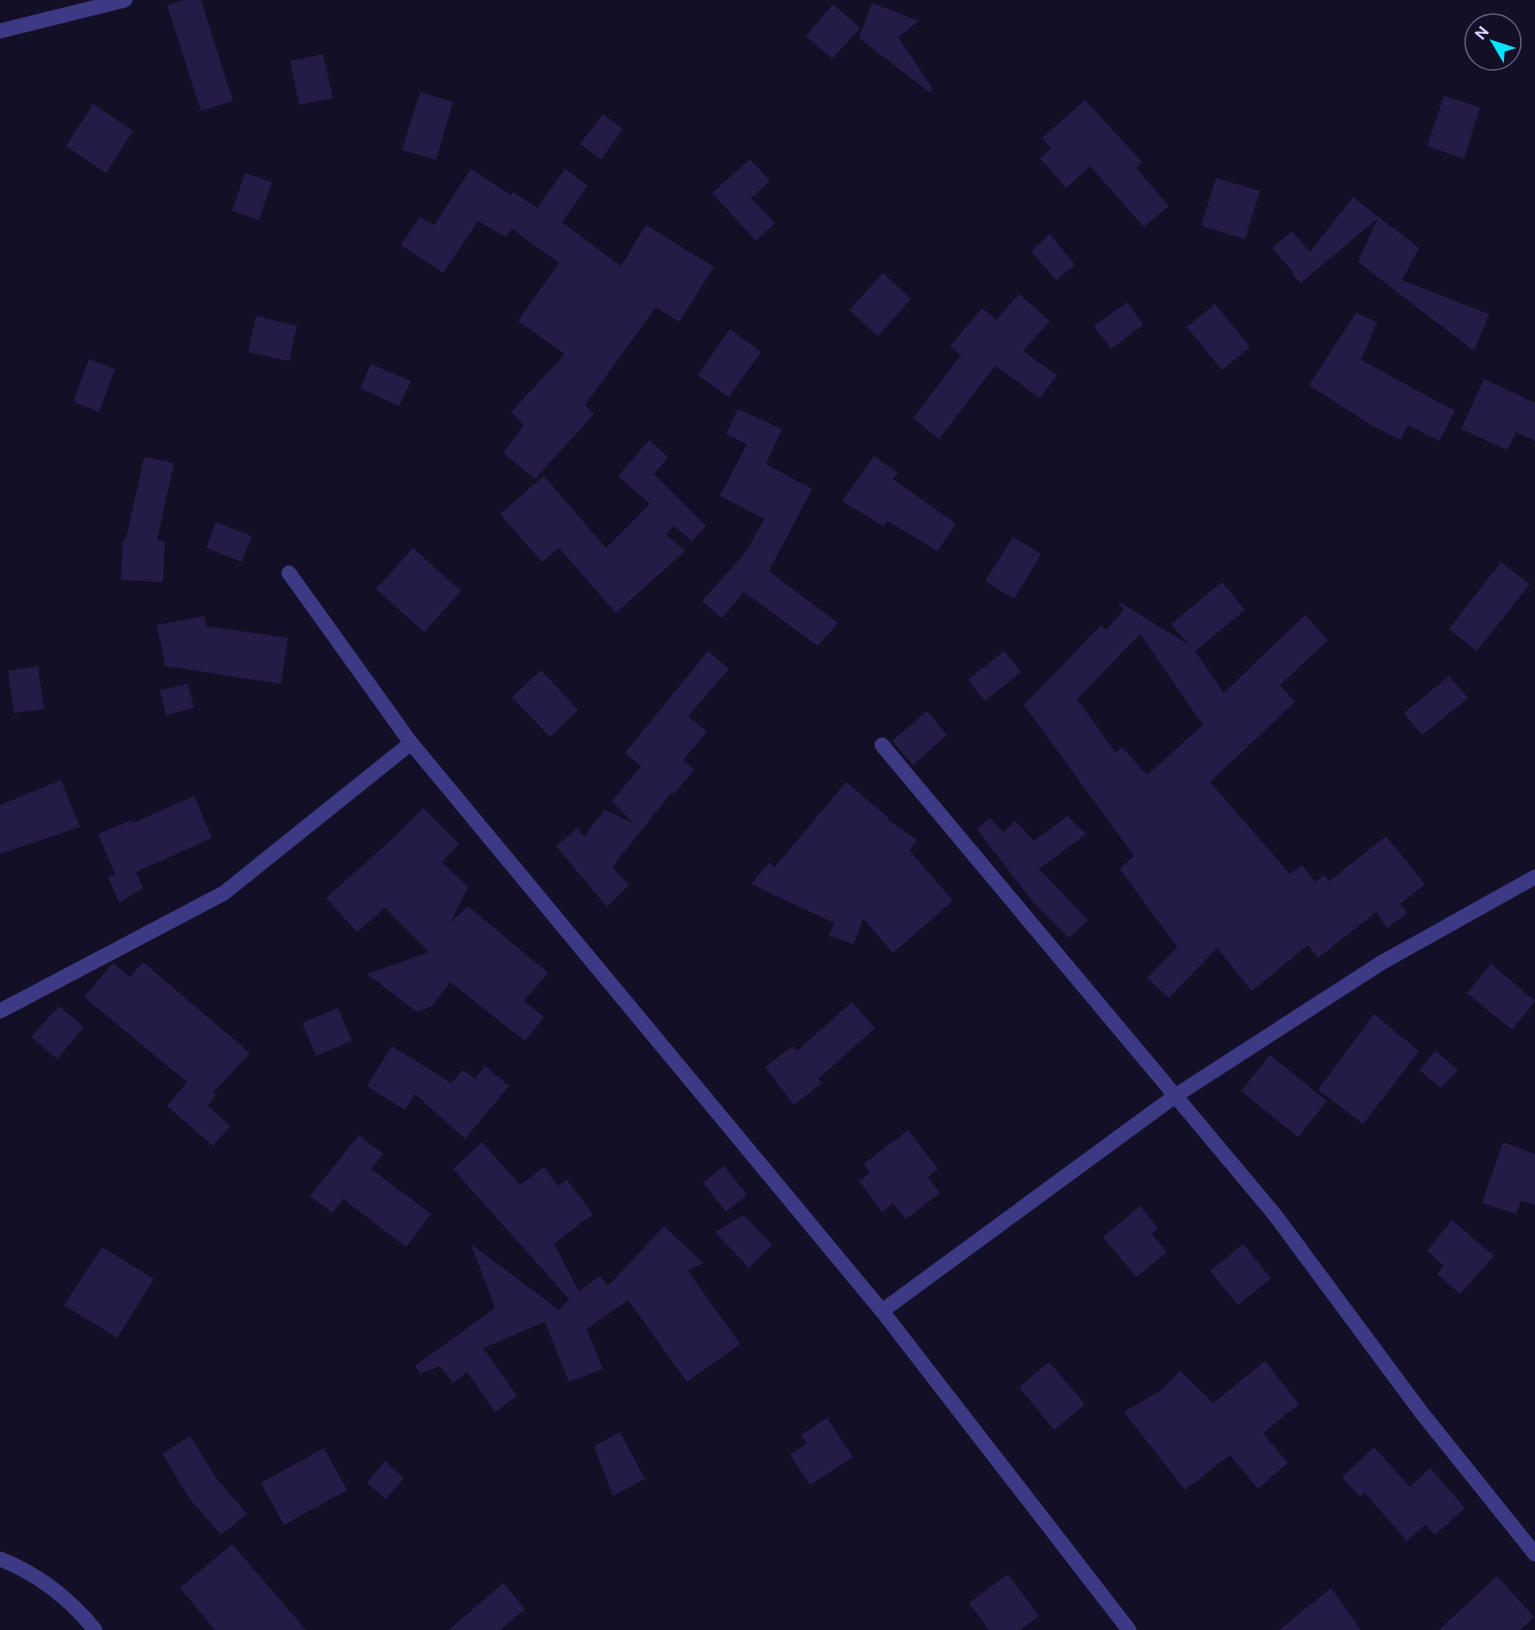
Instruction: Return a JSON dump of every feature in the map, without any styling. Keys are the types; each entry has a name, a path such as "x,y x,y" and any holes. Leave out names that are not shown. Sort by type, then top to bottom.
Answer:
{"street":[{"path":"0,31 125,0"},
{"path":"289,573 411,743 882,1311 1130,1630"},
{"path":"0,1011 230,890 411,743"},
{"path":"882,745 1275,1215 1421,1412 1535,1554"},
{"path":"882,1311 1175,1096 1381,963 1535,877"},
{"path":"0,1558 24,1568 74,1604 95,1630"}],"building":[{"path":"183,0 201,0 233,101 201,111 167,5"},
{"path":"872,3 919,21 898,37 933,89 929,92 859,38"},
{"path":"833,4 860,28 832,59 806,36"},
{"path":"323,54 333,98 299,105 290,61"},
{"path":"420,92 453,102 436,160 402,150"},
{"path":"1444,96 1480,107 1464,159 1427,146"},
{"path":"1085,100 1142,162 1136,168 1169,206 1144,227 1090,166 1066,188 1040,158 1051,148 1042,138"},
{"path":"93,104 133,131 106,173 66,146"},
{"path":"603,114 623,129 601,159 580,144"},
{"path":"750,159 770,181 751,198 775,223 756,241 712,193"},
{"path":"471,169 511,195 513,192 537,208 565,169 588,186 562,222 621,266 646,225 714,267 679,322 656,307 585,405 594,414 535,479 503,453 524,425 511,412 565,354 518,321 559,263 512,229 506,237 478,221 443,273 401,245 420,217 434,225"},
{"path":"245,173 272,182 259,220 232,211"},
{"path":"1216,178 1260,191 1245,239 1201,226"},
{"path":"1353,197 1419,248 1402,280 1489,314 1474,351 1358,262 1378,218 1301,283 1292,275 1294,273 1272,248 1292,231 1310,252"},
{"path":"1050,234 1075,265 1056,280 1031,251"},
{"path":"883,273 911,299 878,336 849,310"},
{"path":"1019,294 1050,321 1023,351 1057,375 1040,398 995,366 939,439 913,418 961,355 950,346 982,308 996,320"},
{"path":"1127,302 1143,325 1111,349 1094,326"},
{"path":"1215,304 1250,347 1222,370 1187,327"},
{"path":"1356,313 1377,322 1361,360 1455,411 1439,441 1408,425 1401,440 1369,424 1309,385"},
{"path":"256,316 297,326 289,361 248,352"},
{"path":"730,329 761,352 729,397 698,375"},
{"path":"89,359 115,369 99,412 73,402"},
{"path":"371,364 411,381 399,406 360,388"},
{"path":"1484,379 1535,403 1535,441 1516,432 1507,450 1461,429"},
{"path":"738,409 782,429 766,464 812,489 769,571 838,623 818,646 744,592 722,618 702,601 746,552 764,519 720,496 747,444 726,434"},
{"path":"649,440 668,457 654,474 706,526 692,541 674,526 666,534 685,551 616,613 559,548 542,562 500,514 544,476 606,548 650,504 618,476"},
{"path":"874,456 898,473 893,479 956,524 937,551 888,521 883,526 842,501"},
{"path":"144,457 174,463 157,541 165,541 163,582 121,580 123,539 126,539"},
{"path":"216,522 252,536 242,562 206,548"},
{"path":"1013,537 1041,554 1014,599 985,581"},
{"path":"413,548 461,591 424,632 376,589"},
{"path":"1501,562 1530,584 1477,651 1449,629"},
{"path":"1222,582 1245,610 1195,651 1224,693 1305,615 1328,640 1280,685 1295,702 1210,782 1290,874 1302,865 1315,882 1324,875 1329,881 1386,836 1425,884 1400,904 1407,913 1387,928 1376,912 1318,958 1308,945 1252,991 1217,948 1169,998 1147,978 1177,947 1120,869 1134,856 1024,705 1101,625 1106,630 1124,610 1118,601 1189,645 1171,624","holes":["1140,634 1203,725 1147,775 1122,747 1116,753 1077,699"]},
{"path":"204,616 206,626 288,638 281,684 165,666 157,625"},
{"path":"708,651 729,669 688,716 707,732 683,760 694,770 674,794 672,792 612,867 629,885 607,907 556,846 577,828 584,836 605,810 633,823 612,801 641,766 625,753"},
{"path":"1004,651 1021,672 985,701 968,680"},
{"path":"38,666 44,709 14,713 8,671"},
{"path":"541,670 578,710 550,737 512,697"},
{"path":"1449,676 1468,698 1422,735 1404,713"},
{"path":"188,684 194,708 166,715 160,690"},
{"path":"927,711 947,735 913,765 892,741"},
{"path":"61,780 80,827 0,854 0,805"},
{"path":"846,782 889,818 888,820 917,840 910,851 953,901 893,953 863,918 854,944 829,936 834,923 751,884 770,862 775,867"},
{"path":"194,796 212,838 136,872 143,888 119,903 108,877 115,874 98,834 132,820 133,823"},
{"path":"423,808 459,844 442,862 468,887 451,922 468,906 548,973 524,1001 544,1017 525,1041 450,982 432,1006 417,1012 367,974 429,952 385,908 357,932 326,898"},
{"path":"1067,816 1086,834 1039,869 1088,920 1069,938 1032,901 977,829 990,818 1003,832 1015,821 1034,841"},
{"path":"143,962 250,1053 213,1093 216,1095 208,1106 230,1126 213,1146 167,1106 187,1082 84,997 113,963 130,977"},
{"path":"1491,964 1535,1001 1512,1030 1467,993"},
{"path":"852,1002 875,1028 818,1079 822,1083 794,1105 765,1067 793,1046 797,1051"},
{"path":"59,1006 84,1027 57,1059 31,1037"},
{"path":"338,1008 352,1041 316,1056 302,1023"},
{"path":"1374,1014 1419,1051 1363,1124 1318,1090"},
{"path":"392,1046 451,1083 463,1070 475,1079 485,1066 509,1086 465,1139 415,1094 405,1110 367,1086"},
{"path":"1435,1051 1458,1070 1441,1088 1419,1070"},
{"path":"1270,1055 1327,1101 1298,1137 1241,1091"},
{"path":"908,1130 938,1169 928,1177 940,1193 906,1219 893,1203 882,1212 859,1181 870,1173 864,1164"},
{"path":"359,1135 383,1154 371,1169 431,1214 406,1247 343,1199 332,1213 310,1196"},
{"path":"482,1142 520,1185 544,1167 558,1186 567,1180 593,1214 554,1244 579,1291 600,1276 608,1286 664,1226 703,1263 688,1271 740,1344 687,1382 628,1300 587,1329 603,1369 569,1382 545,1322 483,1348 517,1396 495,1412 467,1372 453,1383 440,1366 420,1374 415,1366 495,1308 471,1244 559,1310 569,1299 453,1169"},
{"path":"1503,1142 1535,1154 1535,1205 1521,1201 1516,1214 1482,1203"},
{"path":"724,1166 747,1195 726,1212 703,1183"},
{"path":"1140,1206 1158,1228 1152,1234 1167,1252 1136,1277 1103,1237"},
{"path":"744,1215 772,1245 749,1268 715,1232"},
{"path":"1452,1220 1494,1256 1460,1294 1437,1274 1444,1266 1427,1251"},
{"path":"1243,1244 1271,1278 1238,1305 1210,1271"},
{"path":"102,1247 154,1279 117,1338 64,1305"},
{"path":"1265,1361 1299,1404 1263,1433 1288,1463 1258,1489 1230,1455 1185,1490 1124,1412 1160,1391 1180,1371 1213,1403"},
{"path":"1049,1362 1085,1404 1054,1430 1019,1387"},
{"path":"827,1418 853,1457 810,1485 790,1455 807,1443 801,1435"},
{"path":"620,1432 645,1479 613,1496 594,1446"},
{"path":"190,1436 217,1479 247,1514 221,1535 190,1499 162,1454"},
{"path":"1374,1447 1410,1487 1430,1468 1465,1508 1435,1535 1425,1525 1407,1541 1365,1493 1360,1497 1342,1477"},
{"path":"324,1448 347,1490 284,1525 261,1483"},
{"path":"385,1461 404,1478 386,1499 367,1483"},
{"path":"232,1544 306,1630 215,1630 180,1588"},
{"path":"1008,1574 1039,1616 1020,1630 989,1630 969,1603"},
{"path":"1497,1576 1534,1617 1520,1630 1439,1630"},
{"path":"503,1583 525,1609 500,1630 449,1630"},
{"path":"1331,1588 1361,1630 1279,1630"}]}
